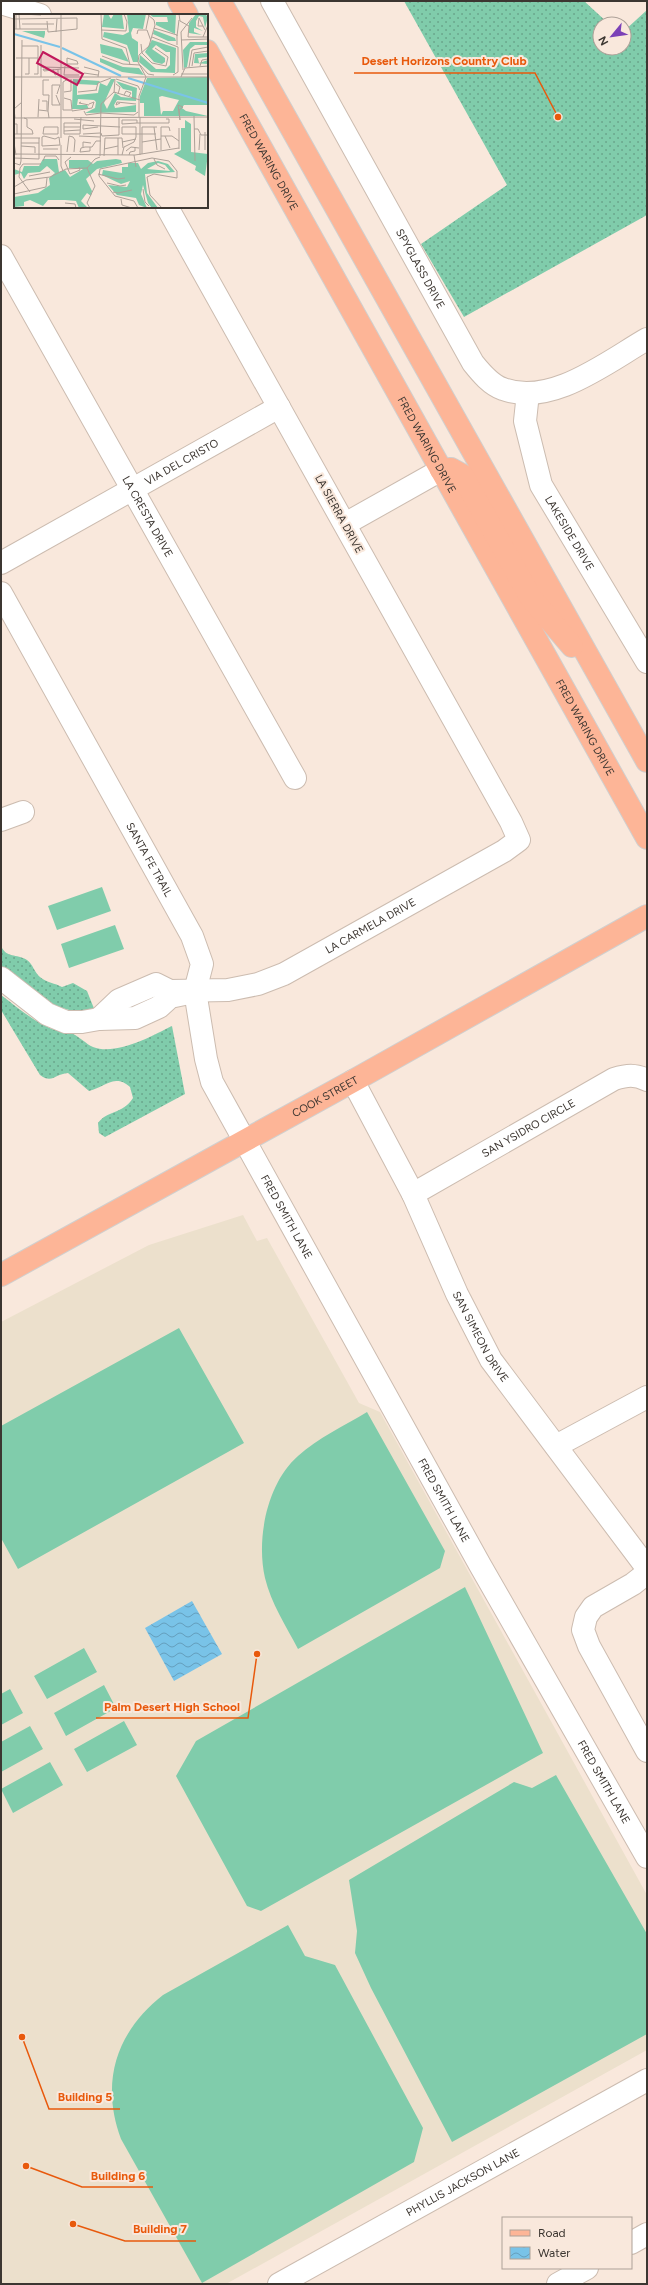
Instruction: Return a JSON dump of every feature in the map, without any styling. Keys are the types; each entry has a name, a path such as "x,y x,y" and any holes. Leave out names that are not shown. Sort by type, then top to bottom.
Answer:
{"main road":[{"path":"179,1 186,14"},
{"path":"220,1 647,761"},
{"name":"FRED WARING DRIVE","path":"208,52 647,838"},
{"path":"441,470 451,469 462,474 531,598 600,678"},
{"name":"COOK STREET","path":"1,1274 353,1081 647,916"}],"street":[{"name":"SPYGLASS DRIVE","path":"272,1 473,363 492,382 504,389 541,394 564,386 647,339"},
{"path":"1,3 37,14"},
{"name":"LA SIERRA DRIVE","path":"168,208 511,822"},
{"name":"LA CRESTA DRIVE","path":"1,256 295,778"},
{"name":"LAKESIDE DRIVE","path":"528,393 525,421 541,485 647,662"},
{"name":"VIA DEL CRISTO","path":"1,564 132,488 279,407"},
{"path":"345,524 441,470"},
{"name":"SANTA FE TRAIL","path":"1,593 192,936 202,964 195,991 206,1059 212,1082 243,1141"},
{"path":"1,820 23,812"},
{"name":"LA CARMELA DRIVE","path":"1,978 47,1014 66,1022 82,1022 107,1012 119,1000 156,984 170,991 195,991 228,990 258,984 284,974 504,851 519,840 511,822"},
{"name":"LA CARMELA DRIVE","path":"107,1012 135,1018 158,1007 170,997 195,991"},
{"name":"SAN YSIDRO CIRCLE","path":"413,1194 614,1080 627,1075 638,1075 647,1080"},
{"name":"SAN SIMEON DRIVE","path":"353,1081 413,1194 456,1294 491,1360 647,1568"},
{"name":"FRED SMITH LANE","path":"243,1141 480,1565 647,1857"},
{"path":"556,1446 647,1397"},
{"path":"647,1573 633,1584 593,1607 586,1617 583,1630 589,1646 647,1751"},
{"name":"PHYLLIS JACKSON LANE","path":"279,2284 647,2080"},
{"path":"632,2242 647,2234"}],"shaded area":[{"path":"243,1215 257,1241 267,1238 359,1403 380,1412 647,1895 647,2050 226,2284 1,2284 1,1322 149,1245"}],"green space":[{"path":"404,1 584,1 600,16 592,16 592,56 632,56 632,24 647,10 647,215 464,317 421,244 507,185"},
{"path":"102,887 111,911 57,930 48,906"},
{"path":"115,925 124,949 69,968 61,944"},
{"path":"1,946 6,953 27,960 38,975 45,981 62,987 73,983 87,991 95,1011 81,1012 69,1010 56,1006 33,993 1,969"},
{"path":"1,995 25,1014 45,1026 71,1033 90,1046 102,1049 112,1049 134,1044 172,1026 185,1094 105,1137 99,1133 98,1123 105,1116 120,1110 129,1103 133,1098 130,1087 120,1081 115,1081 89,1091 68,1073 51,1079 44,1078 40,1075 1,1010"},
{"path":"179,1328 244,1443 18,1569 1,1538 1,1426"},
{"path":"367,1412 445,1551 440,1568 298,1649 275,1605 265,1578 262,1546 266,1512 278,1481 287,1467 298,1456 323,1438"},
{"path":"465,1587 543,1753 261,1911 247,1906 176,1776 196,1741"},
{"path":"84,1648 97,1672 47,1699 34,1676"},
{"path":"104,1685 116,1708 66,1736 54,1713"},
{"path":"10,1689 23,1713 1,1725 1,1694"},
{"path":"124,1721 137,1745 87,1772 74,1749"},
{"path":"30,1726 43,1749 1,1772 1,1742"},
{"path":"50,1762 63,1785 13,1813 1,1789"},
{"path":"556,1775 647,1934 647,2034 452,2142 371,1988 355,1953 357,1931 349,1880 514,1782 532,1788"},
{"path":"288,1925 305,1956 335,1965 423,2128 414,2162 202,2283 121,2139 115,2118 112,2098 116,2060 134,2025 147,2009 163,1995"}],"water":[{"path":"192,1601 222,1654 174,1681 145,1628"}],"place":[{"name":"Desert Horizons Country Club","path":"558,117"},
{"name":"Palm Desert High School","path":"257,1654"},
{"name":"Building 5","path":"22,2037"},
{"name":"Building 6","path":"26,2166"},
{"name":"Building 7","path":"73,2224"}]}
